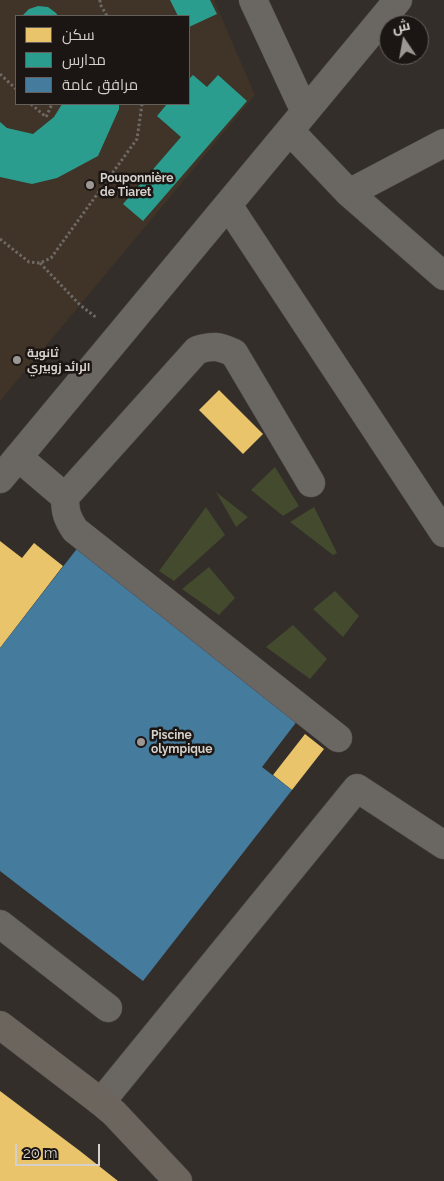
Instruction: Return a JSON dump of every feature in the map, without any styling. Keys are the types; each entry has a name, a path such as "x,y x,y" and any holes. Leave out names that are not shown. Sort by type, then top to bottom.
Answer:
{"main road":[{"path":"0,1024 114,1113 178,1181"}],"street":[{"path":"254,0 297,122 349,193 444,276"},
{"path":"0,479 398,0"},
{"path":"349,193 444,143"},
{"path":"228,205 444,533"},
{"path":"311,483 234,353 222,348 209,347 197,350 65,497 65,508 68,519 75,530 338,738"},
{"path":"18,457 65,497"},
{"path":"101,1102 357,788 444,845"},
{"path":"0,924 108,1008"}],"path":[{"path":"100,0 105,15"},
{"path":"0,74 15,88"},
{"path":"33,105 46,117 52,105"},
{"path":"0,239 29,262 40,263 51,258 137,139 142,105"},
{"path":"40,263 80,305 119,336"}],"shaded area":[{"name":"Pouponnière de Tiaret","path":"0,0 214,0 255,95 0,401"}],"green space":[{"path":"275,467 299,506 283,516 251,490"},
{"path":"216,492 248,517 236,527"},
{"path":"206,507 225,535 174,581 159,571"},
{"path":"314,507 337,553 333,555 290,522"},
{"path":"209,567 235,598 219,615 182,589"},
{"path":"335,591 359,616 343,637 313,609"},
{"path":"293,625 327,659 310,679 266,647"}],"building: سكن":[{"path":"219,390 263,434 243,454 199,410"},
{"path":"0,541 22,558 34,543 63,566 0,648"},
{"path":"305,734 324,749 292,790 273,775"},
{"path":"0,1091 80,1151 118,1181 0,1181"}],"building: مدارس":[{"path":"170,0 210,0 217,14 190,27 190,15 178,15"},
{"path":"38,6 48,7 57,15 23,15 29,9"},
{"path":"193,75 207,87 218,75 247,101 143,221 123,204 181,137 157,116 166,105 190,105 190,78"},
{"path":"61,105 119,105 119,109 98,156 57,178 32,184 0,177 0,122 7,128 33,134 54,117"}],"building: مرافق عامة":[{"name":"Piscine olympique","path":"79,546 301,716 262,767 292,790 143,981 0,871 0,648"}],"place":[{"name":"Pouponnière de Tiaret","path":"90,185"},
{"name":"ثانوية الرائد زوبيري","path":"17,360"},
{"name":"Piscine olympique","path":"141,742"}]}
